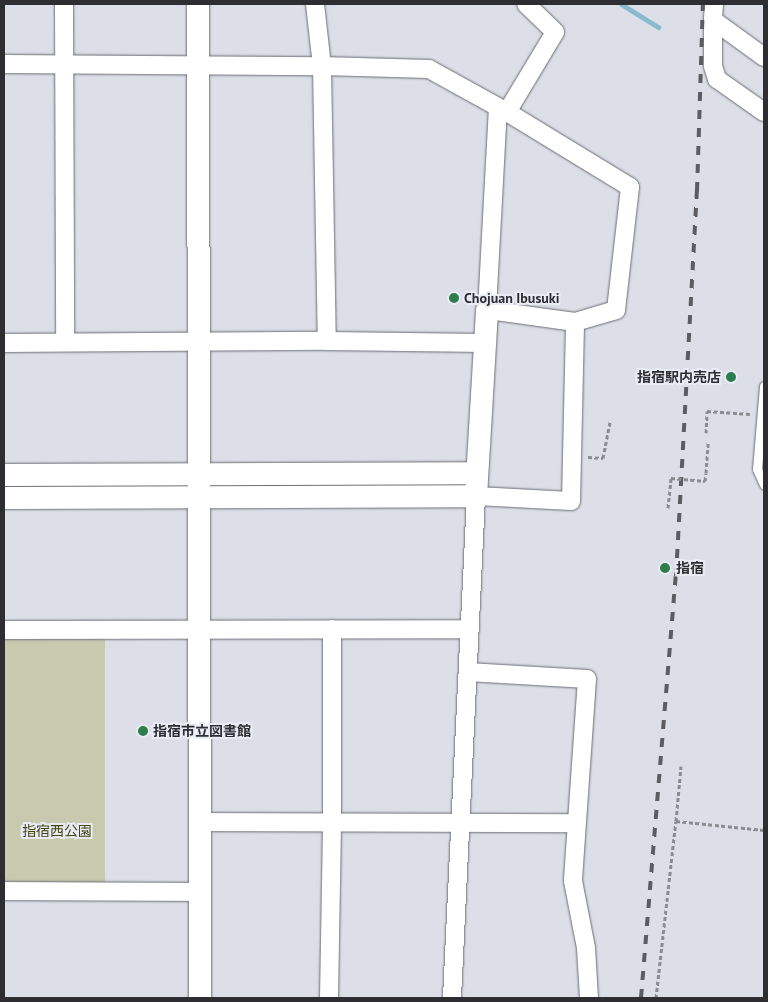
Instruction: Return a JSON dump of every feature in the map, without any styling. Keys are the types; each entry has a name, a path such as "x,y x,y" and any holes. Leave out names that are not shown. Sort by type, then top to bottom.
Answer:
{"street":[{"path":"64,4 64,342"},
{"path":"198,4 200,998"},
{"path":"315,4 322,66 327,341"},
{"path":"452,998 477,473 502,110 555,32 526,4"},
{"path":"713,12 764,57"},
{"path":"713,12 713,66 717,79 764,112"},
{"path":"4,64 64,66 322,66 429,69 502,110 630,187 616,310 575,322 487,310"},
{"path":"4,498 476,496 571,500 575,322"},
{"path":"4,343 327,341 485,343"},
{"path":"4,475 477,473"},
{"path":"4,630 199,628 469,629"},
{"path":"329,998 332,823 332,629"},
{"path":"468,672 587,679 573,881 586,948 589,998"},
{"path":"200,822 576,823"},
{"path":"4,891 200,892"}],"lane":[{"path":"764,386 757,468 764,484"}],"path":[{"path":"706,433 707,412 761,415"},
{"path":"572,455 603,458 610,421"},
{"path":"668,508 670,478 705,481 708,441"},
{"path":"656,998 681,766"},
{"path":"676,822 764,830"}],"green space":[{"name":"指宿西公園","path":"4,637 105,637 105,884 4,884"}],"waterway":[{"path":"621,4 658,27"}],"railway":[{"path":"641,998 676,576 697,191 703,4"}],"place":[{"name":"Chojuan Ibusuki","path":"454,298"},
{"name":"指宿駅内売店","path":"731,377"},
{"name":"指宿","path":"665,568"},
{"name":"指宿市立図書館","path":"143,731"}]}
